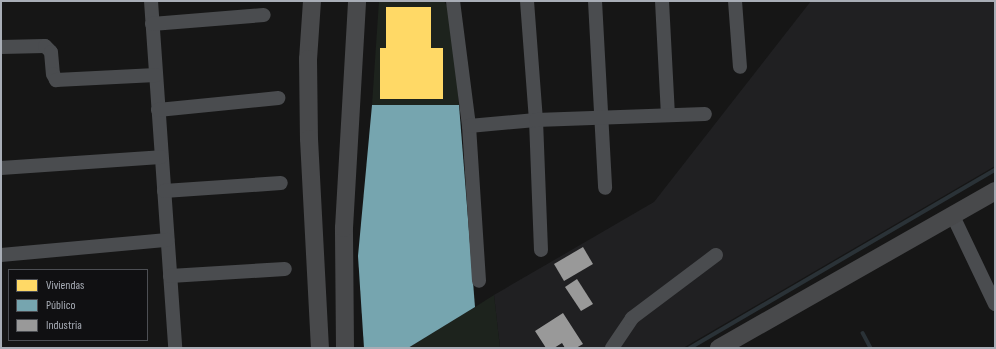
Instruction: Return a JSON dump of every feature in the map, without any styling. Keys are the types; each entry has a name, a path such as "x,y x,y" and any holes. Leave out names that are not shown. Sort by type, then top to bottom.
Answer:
{"main road":[{"path":"312,1 308,59 309,139 320,348"},
{"path":"345,348 344,228 357,1"},
{"path":"728,346 952,214 995,191"}],"street":[{"path":"151,1 175,348"},
{"path":"453,1 469,126 480,281"},
{"path":"527,1 536,120 541,250"},
{"path":"595,1 605,188"},
{"path":"662,1 668,115"},
{"path":"736,1 740,67"},
{"path":"152,24 264,15"},
{"path":"1,47 45,46 51,52 52,74 56,80 156,75"},
{"path":"158,110 278,98"},
{"path":"469,126 536,120 705,114"},
{"path":"1,168 161,157"},
{"path":"164,191 281,183"},
{"path":"952,214 994,298"},
{"path":"1,255 167,240"},
{"path":"612,348 632,318 716,256"},
{"path":"170,276 285,269"}],"shaded area":[{"path":"379,1 444,1 451,13 459,105 372,105"},
{"path":"811,1 995,1 995,166 683,348 500,348 494,295 654,202"},
{"path":"494,295 500,348 408,348 475,307"}],"building: Viviendas":[{"path":"386,7 431,7 431,48 443,48 443,99 380,99 380,48 386,48"},
{"path":"431,240 431,250 443,249 443,261 451,260 452,275 440,275 440,262 431,263 431,273 398,273 398,250 408,250 408,241"},
{"path":"396,271 396,282 409,282 409,323 396,323 396,311 385,311 385,299 396,299 396,297 384,296 384,286 375,286 375,272"},
{"path":"412,283 426,284 426,294 436,294 436,308 425,308 425,318 411,318"},
{"path":"368,306 379,306 378,318 367,318"}],"building: Público":[{"path":"372,105 459,105 475,307 408,348 364,348 358,256"}],"building: Industria":[{"path":"583,247 593,264 564,281 554,264"},
{"path":"577,279 593,304 581,311 565,287"},
{"path":"563,313 583,344 576,348 565,348 562,343 554,348 546,348 535,331"}],"waterway":[{"path":"690,348 995,170"},
{"path":"863,333 871,348"}]}
